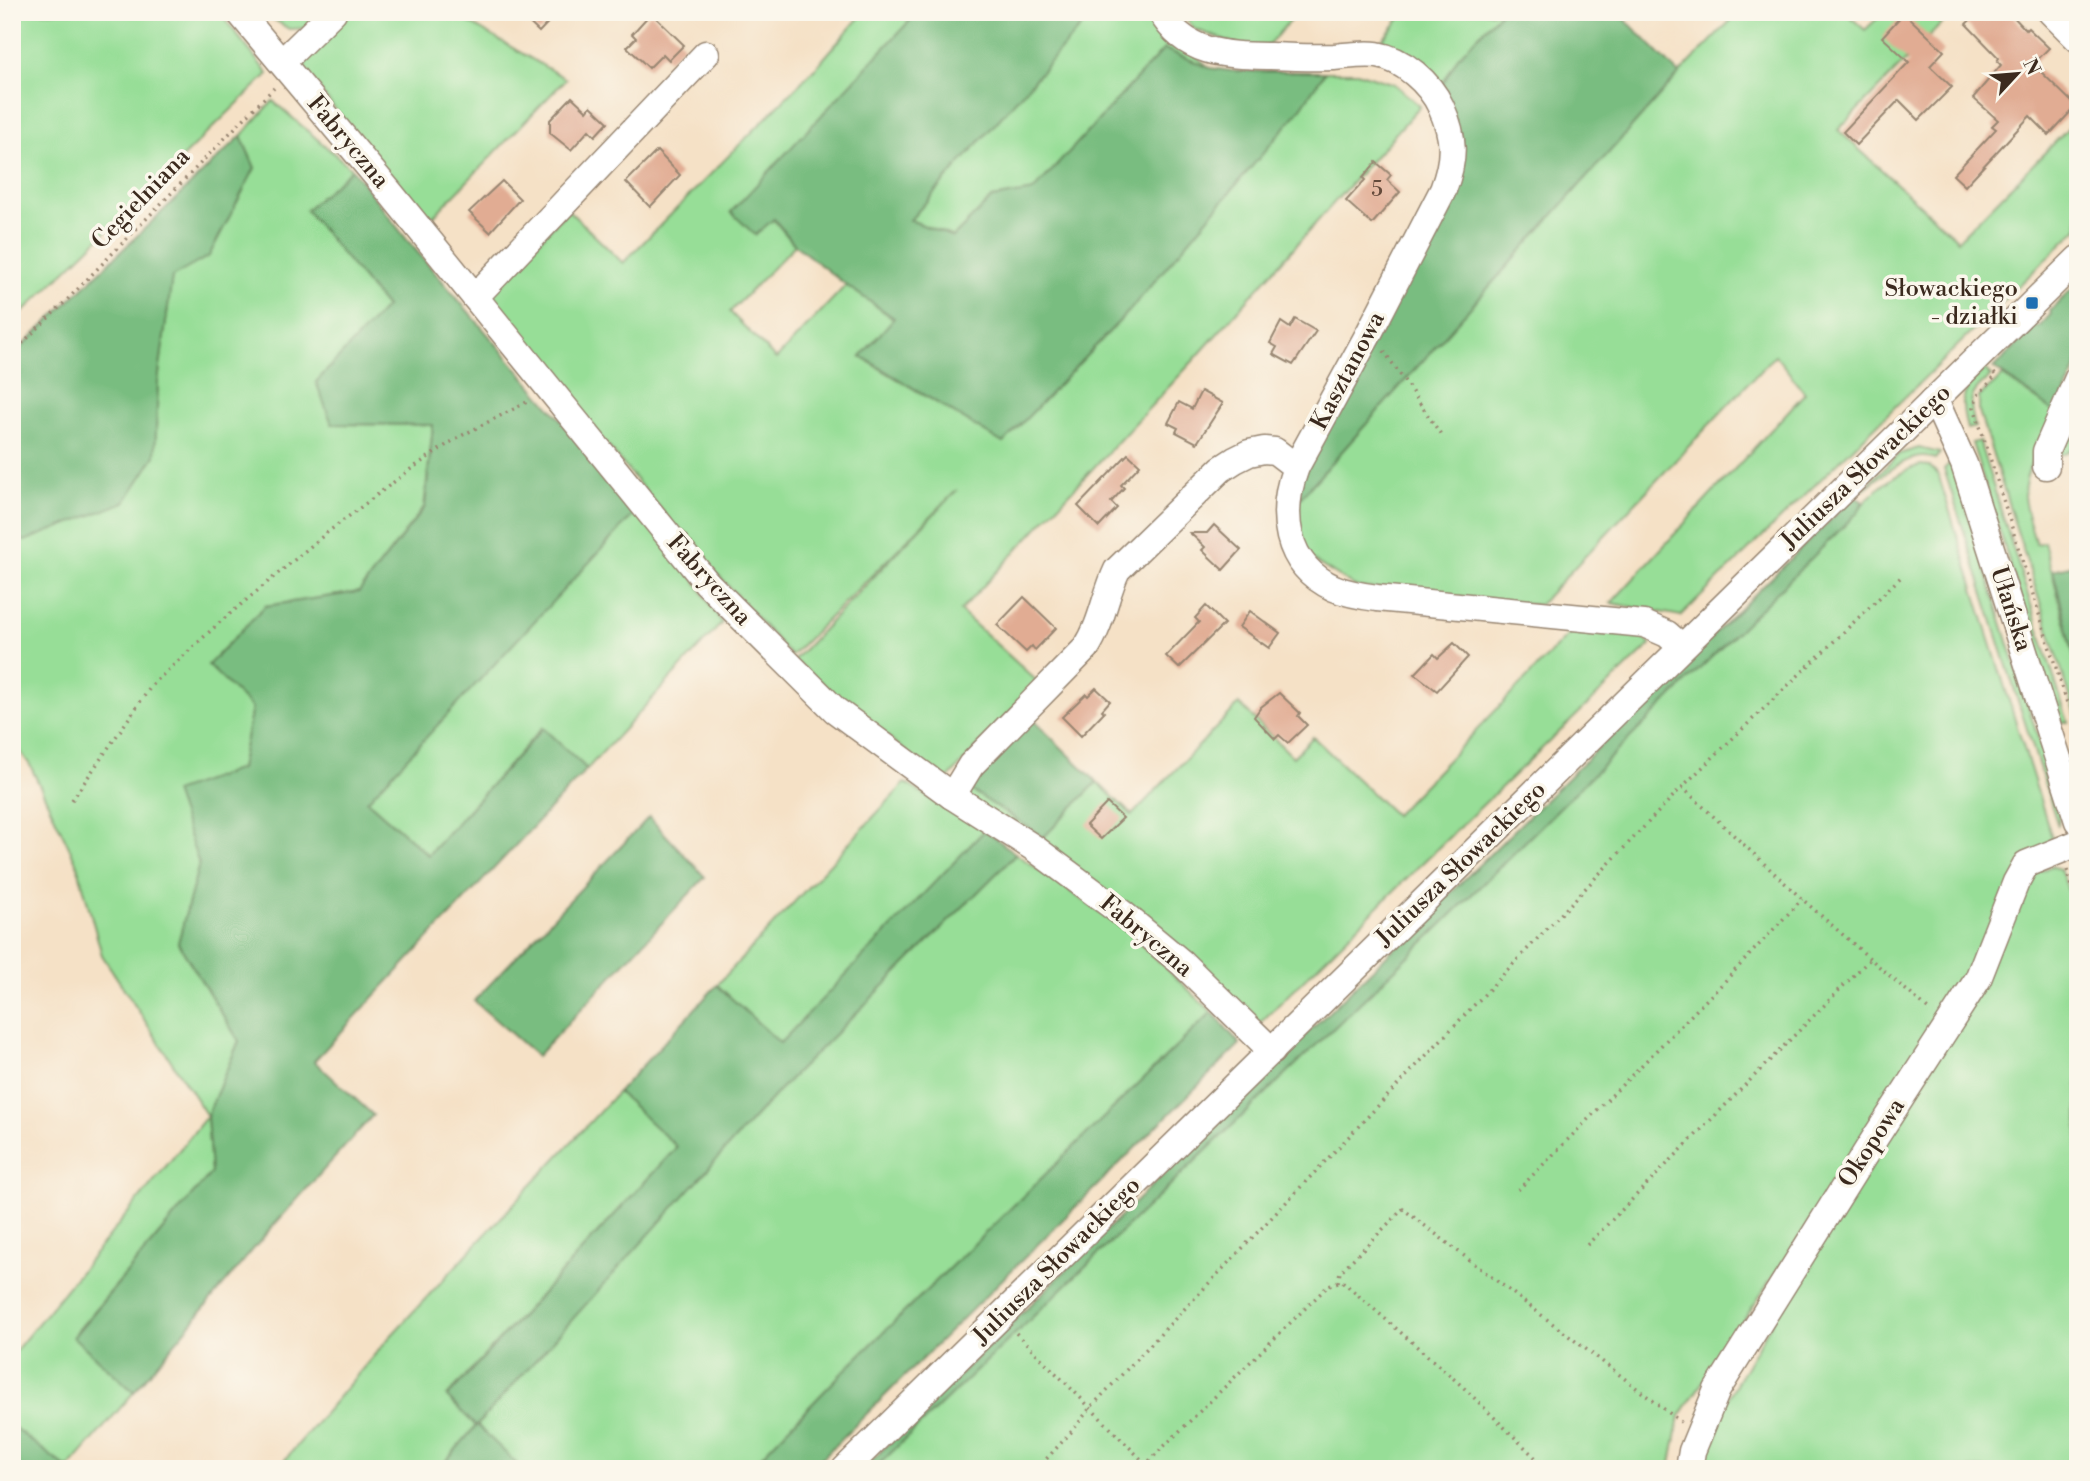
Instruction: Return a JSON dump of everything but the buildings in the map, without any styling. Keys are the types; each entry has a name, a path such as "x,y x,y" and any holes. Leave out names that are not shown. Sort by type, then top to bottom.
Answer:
{"street":[{"name":"Fabryczna","path":"239,12 724,601 835,710 952,796 1034,848 1123,914 1182,963 1272,1051"},
{"path":"282,62 333,12"},
{"name":"Kasztanowa","path":"1161,12 1176,32 1198,47 1218,54 1309,58 1376,55 1398,61 1426,85 1439,103 1447,121 1452,142 1452,166 1443,190 1296,467 1286,503 1286,525 1302,562 1322,581 1348,593 1644,624 1667,634 1682,647"},
{"path":"2051,12 2078,39"},
{"path":"475,297 706,54"},
{"name":"Juliusza Słowackiego","path":"845,1469 2078,259"},
{"path":"2046,466 2046,451 2078,378"},
{"name":"Ułańska","path":"1932,402 1940,411 1962,456 2078,821"},
{"path":"952,796 971,765 1086,648 1095,635 1117,570 1221,469 1249,453 1264,450 1275,451 1296,467"},
{"name":"Okopowa","path":"1689,1469 1699,1431 1724,1378 1978,979 2016,882 2026,864 2078,843"}],"path":[{"name":"Cegielniana","path":"12,353 274,88 282,62"},
{"path":"1370,331 1442,436"},
{"path":"1979,356 1996,376 1977,396 1974,407 2071,717"},
{"path":"72,800 152,685 219,623 324,536 411,469 457,438 551,391"},
{"path":"1037,1469 1074,1430 1090,1408 1682,787 1901,577"},
{"path":"1682,787 1870,959 1932,1013 1951,1022"},
{"path":"1518,1190 1802,899"},
{"path":"1587,1245 1870,959"},
{"path":"1338,1282 1340,1272 1403,1209 1681,1422 1699,1431"},
{"path":"1141,1469 1329,1285 1338,1282 1351,1288 1463,1387 1547,1469"},
{"path":"1000,1317 1146,1464"}],"green space":[{"path":"12,12 219,12 268,74 12,323"},
{"path":"262,12 325,12 311,28 289,29"},
{"path":"345,12 451,12 566,79 426,224 304,70 306,55"},
{"path":"864,12 918,12 732,212 773,219 795,245 730,312 776,359 846,285 894,319 861,357 1003,443 1130,310 1298,112 1325,72 1357,72 1394,84 1420,106 1193,361 960,611 1038,682 944,783 794,660 957,490 791,656 674,526 485,297 568,210 623,263 819,64"},
{"path":"918,12 1094,12 910,220 953,237 992,198 1033,191 1164,49 1210,68 1232,71 1325,72 1298,112 1130,310 1003,443 861,356 894,318 795,245 774,219 755,235 731,212"},
{"path":"1094,12 1154,12 1191,52 1210,68 1164,49 1033,192 992,198 953,237 910,220"},
{"path":"1182,12 1297,12 1268,46 1241,46 1194,29"},
{"path":"1405,12 1501,12 1458,57 1442,85 1378,45"},
{"path":"1501,12 1618,12 1679,74 1293,506 1297,479 1454,193 1442,85 1458,57"},
{"path":"1739,12 1845,12 1865,30 1884,12 1953,12 1838,130 1958,240 2078,119 2078,228 1681,616 1611,603 1805,393 1775,355 1539,605 1355,587 1308,557 1293,506 1679,74"},
{"path":"273,101 352,169 306,210 386,307 332,424 433,425 424,507 359,592 265,606 252,708 240,769 175,792 199,864 178,943 239,1041 207,1116 102,955 77,864 30,765 12,740 12,536 25,541 155,456 158,382 172,276 255,168 241,136"},
{"path":"241,136 255,168 209,256 172,277 158,382 155,456 125,502 25,541 12,536 12,356"},
{"path":"352,169 408,241 638,510 367,801 428,855 543,728 587,769 314,1061 373,1115 266,1234 134,1392 73,1337 211,1173 207,1116 239,1041 178,943 199,864 174,792 240,769 252,708 208,665 265,606 359,592 425,507 433,425 332,424 316,382 386,307 306,210"},
{"path":"2078,286 2078,364 2056,413 1994,368 2035,326 2039,327 2051,314 2050,311"},
{"path":"1985,369 1991,376 1974,393 1971,409 1975,427 1967,429 1963,409 1964,395"},
{"path":"2003,376 2056,413 2031,464 2024,496 2036,544 2044,542 2078,671 2078,721 1979,412 1979,397"},
{"path":"2078,388 2078,444 2065,454 2060,454 2058,451"},
{"path":"1979,441 2068,722 2061,722 2057,714 1972,443"},
{"path":"1919,448 1940,453 1935,459 1925,457 1906,461 1861,491 1899,454"},
{"path":"1950,463 2060,808 2058,826 1944,469"},
{"path":"1921,465 1929,466 1938,474 2052,838 1954,1005 1680,1416 1670,1469 874,1469 1438,928 1857,513 1876,491 1903,472"},
{"path":"1855,496 1863,502 1857,513 1438,928 874,1469 863,1469"},
{"path":"638,510 689,571 722,623 587,769 542,728 428,855 366,800"},
{"path":"2078,564 2078,653 2074,656 2053,570"},
{"path":"1572,631 1634,631 1651,644 1259,1024 968,798 966,787 1044,837 1097,782 1132,815 1239,704 1293,757 1313,737 1395,815"},
{"path":"1032,719 1097,782 1044,837 966,787"},
{"path":"905,783 985,830 780,1044 717,985"},
{"path":"649,817 705,877 537,1056 474,1001"},
{"path":"985,830 1016,854 782,1087 477,1425 522,1469 439,1469 476,1426 447,1397 677,1147 618,1092 717,985 780,1043"},
{"path":"1016,854 1125,929 1212,1012 846,1369 749,1469 522,1469 476,1426 439,1469 277,1469 388,1339 618,1092 677,1147 447,1396 476,1425 782,1087"},
{"path":"2051,866 2060,869 2073,902 2078,900 2078,1469 1698,1469 1709,1431 2024,884 2038,872"},
{"path":"1212,1012 1240,1044 811,1469 749,1469 846,1369"},
{"path":"207,1116 211,1173 73,1336 134,1392 68,1469 12,1426 12,1355"},
{"path":"12,1426 68,1469 12,1469"}],"place":[{"name":"Słowackiego - działki","path":"2032,303"}]}
